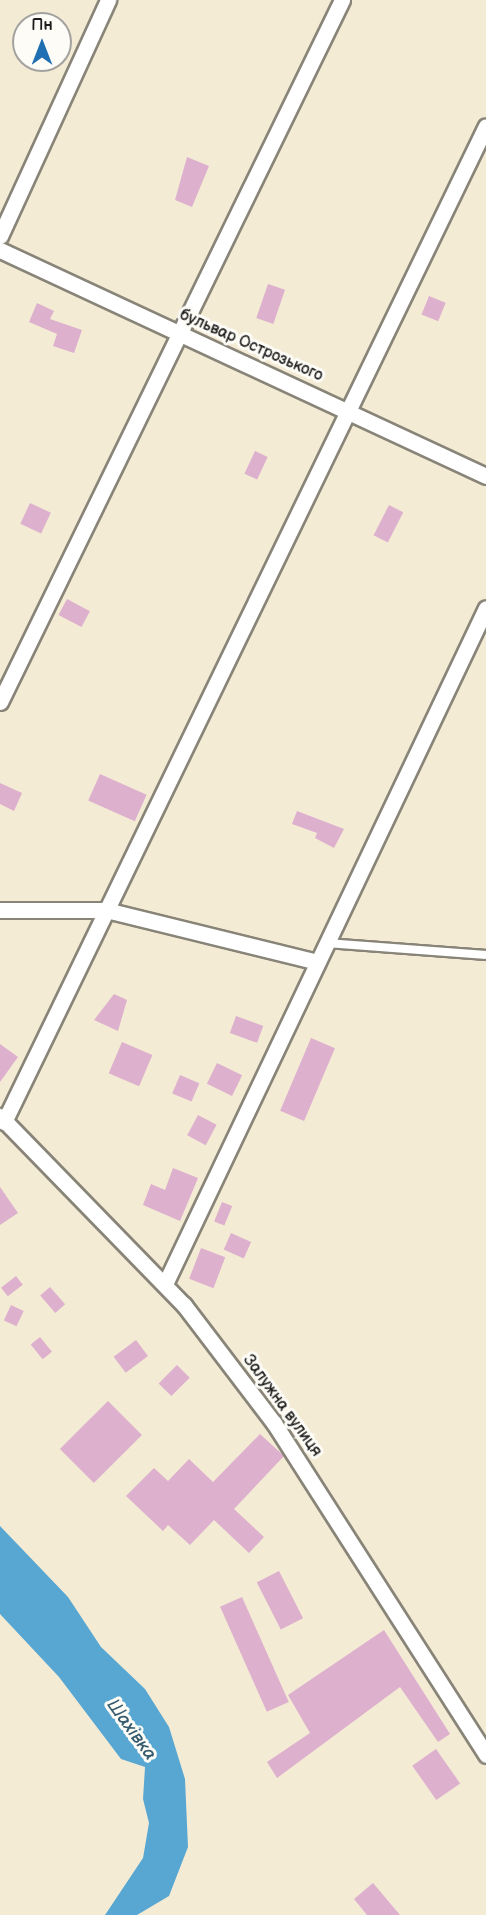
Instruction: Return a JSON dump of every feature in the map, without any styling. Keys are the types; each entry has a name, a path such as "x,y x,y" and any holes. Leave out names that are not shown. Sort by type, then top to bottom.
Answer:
{"street":[{"path":"0,236 108,0"},
{"path":"0,702 342,0"},
{"path":"2,1119 106,910 486,126"},
{"name":"бульвар Острозького","path":"0,250 486,476"},
{"path":"165,1284 486,608"},
{"path":"0,910 106,910 318,962"},
{"name":"Залужна вулиця","path":"2,1119 165,1284 274,1423 486,1755"}],"lane":[{"path":"327,943 486,955"}],"water":[{"name":"Шахівка","path":"0,1526 68,1597 101,1647 145,1689 169,1727 185,1779 188,1847 169,1896 137,1915 105,1915 143,1858 149,1823 143,1799 145,1767 121,1759 59,1677 0,1614"}],"building":[{"path":"187,157 209,166 192,207 175,200"},
{"path":"268,284 285,290 273,324 256,318"},
{"path":"429,296 446,303 438,321 422,315"},
{"path":"37,303 54,311 50,319 82,330 74,353 53,346 57,334 29,322"},
{"path":"255,451 268,457 257,480 244,474"},
{"path":"30,503 51,513 41,534 20,524"},
{"path":"389,505 403,512 388,543 374,535"},
{"path":"67,599 90,611 82,627 59,615"},
{"path":"100,774 147,795 135,821 88,800"},
{"path":"0,783 22,793 14,811 0,804"},
{"path":"297,811 344,829 334,848 315,838 317,833 292,824"},
{"path":"114,994 127,1000 118,1031 94,1020"},
{"path":"236,1016 263,1026 257,1043 230,1033"},
{"path":"311,1038 335,1048 304,1121 280,1111"},
{"path":"122,1042 152,1055 139,1086 109,1073"},
{"path":"0,1044 18,1057 0,1082"},
{"path":"217,1063 242,1075 232,1096 207,1084"},
{"path":"180,1075 199,1083 192,1102 172,1093"},
{"path":"198,1115 217,1125 206,1145 187,1135"},
{"path":"173,1168 198,1178 180,1221 143,1205 151,1184 165,1190"},
{"path":"0,1187 18,1213 0,1225"},
{"path":"222,1202 232,1206 224,1226 214,1221"},
{"path":"231,1233 251,1242 244,1258 224,1249"},
{"path":"201,1248 225,1257 213,1288 189,1279"},
{"path":"16,1276 23,1285 8,1296 1,1288"},
{"path":"50,1287 65,1304 55,1313 40,1296"},
{"path":"11,1305 24,1311 17,1326 4,1320"},
{"path":"40,1337 52,1352 43,1359 31,1345"},
{"path":"136,1340 148,1356 126,1373 114,1357"},
{"path":"177,1365 190,1378 171,1396 159,1383"},
{"path":"108,1401 142,1435 94,1483 60,1449"},
{"path":"260,1434 284,1456 234,1509 264,1537 249,1553 214,1520 190,1545 168,1525 163,1531 126,1496 154,1468 168,1481 189,1459 213,1482"},
{"path":"279,1571 303,1618 281,1630 257,1582"},
{"path":"242,1597 289,1702 267,1712 220,1607"},
{"path":"384,1630 450,1734 438,1742 400,1687 277,1778 267,1762 310,1733 288,1695"},
{"path":"436,1749 460,1783 436,1800 412,1766"},
{"path":"373,1883 400,1915 367,1915 354,1899"}]}
